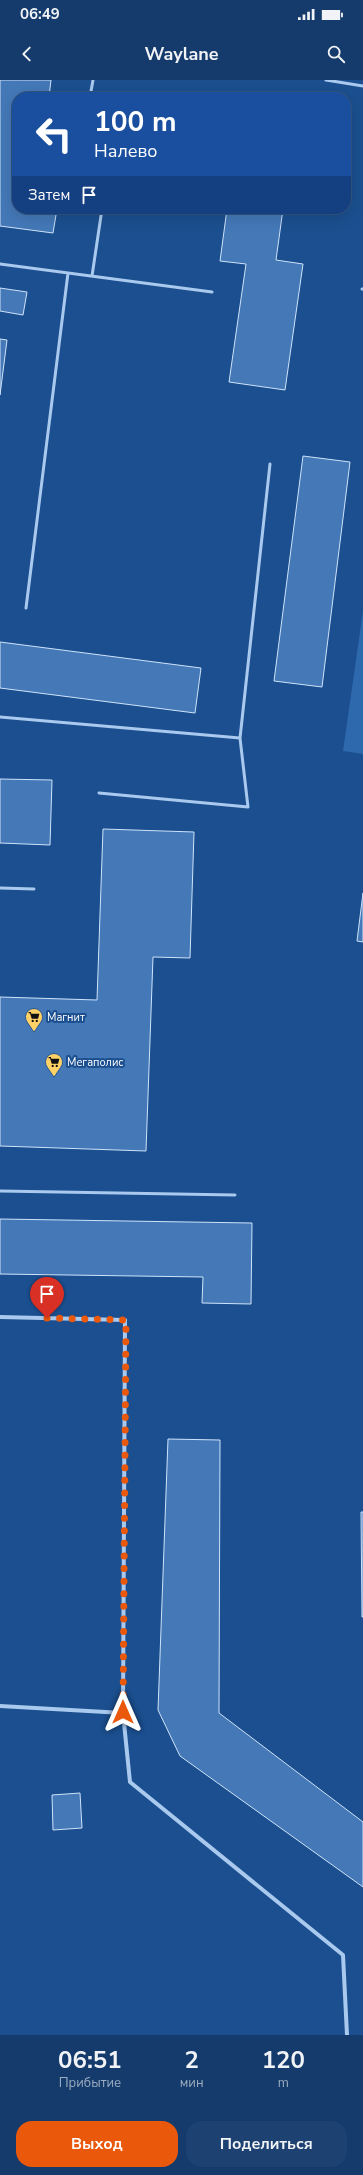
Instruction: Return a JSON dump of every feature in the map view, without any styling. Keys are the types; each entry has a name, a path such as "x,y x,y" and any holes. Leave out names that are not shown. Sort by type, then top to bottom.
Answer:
{"street":[{"path":"0,1317 126,1320 123,1712 130,1782 342,1955 347,2035"},
{"path":"0,1706 123,1712"}],"lane":[{"path":"91,92 93,80"},
{"path":"326,80 363,86"},
{"path":"92,276 101,214"},
{"path":"0,264 212,292"},
{"path":"26,608 68,273"},
{"path":"99,793 248,807 240,738 270,464"},
{"path":"0,717 240,738"},
{"path":"0,888 34,889"},
{"path":"0,1192 235,1195"}],"shaded area":[{"path":"363,611 363,754 343,751"}],"building":[{"path":"0,80 51,80 50,92 12,92 12,214 56,214 53,233 0,226"},
{"path":"226,214 282,214 276,260 303,264 285,390 229,382 246,264 220,261"},
{"path":"0,288 27,292 23,315 0,311"},
{"path":"0,339 7,340 0,395"},
{"path":"303,456 350,462 322,687 274,681"},
{"path":"0,642 201,668 195,713 0,688"},
{"path":"0,779 52,780 50,845 0,843"},
{"path":"103,829 194,832 190,958 153,957 146,1151 0,1146 0,997 97,1000"},
{"path":"363,893 363,942 357,941"},
{"path":"0,1219 252,1223 251,1304 202,1303 203,1277 0,1274"},
{"path":"168,1439 220,1440 219,1713 363,1822 363,1887 180,1756 158,1710"},
{"path":"361,1512 363,1512 363,1617 362,1617"},
{"path":"80,1793 82,1828 53,1830 52,1795"}],"place":[{"name":"Магнит","path":"34,1032"},
{"name":"Мегаполис","path":"54,1077"}],"route":[{"path":"47,1318 126,1320 123,1712"}]}
